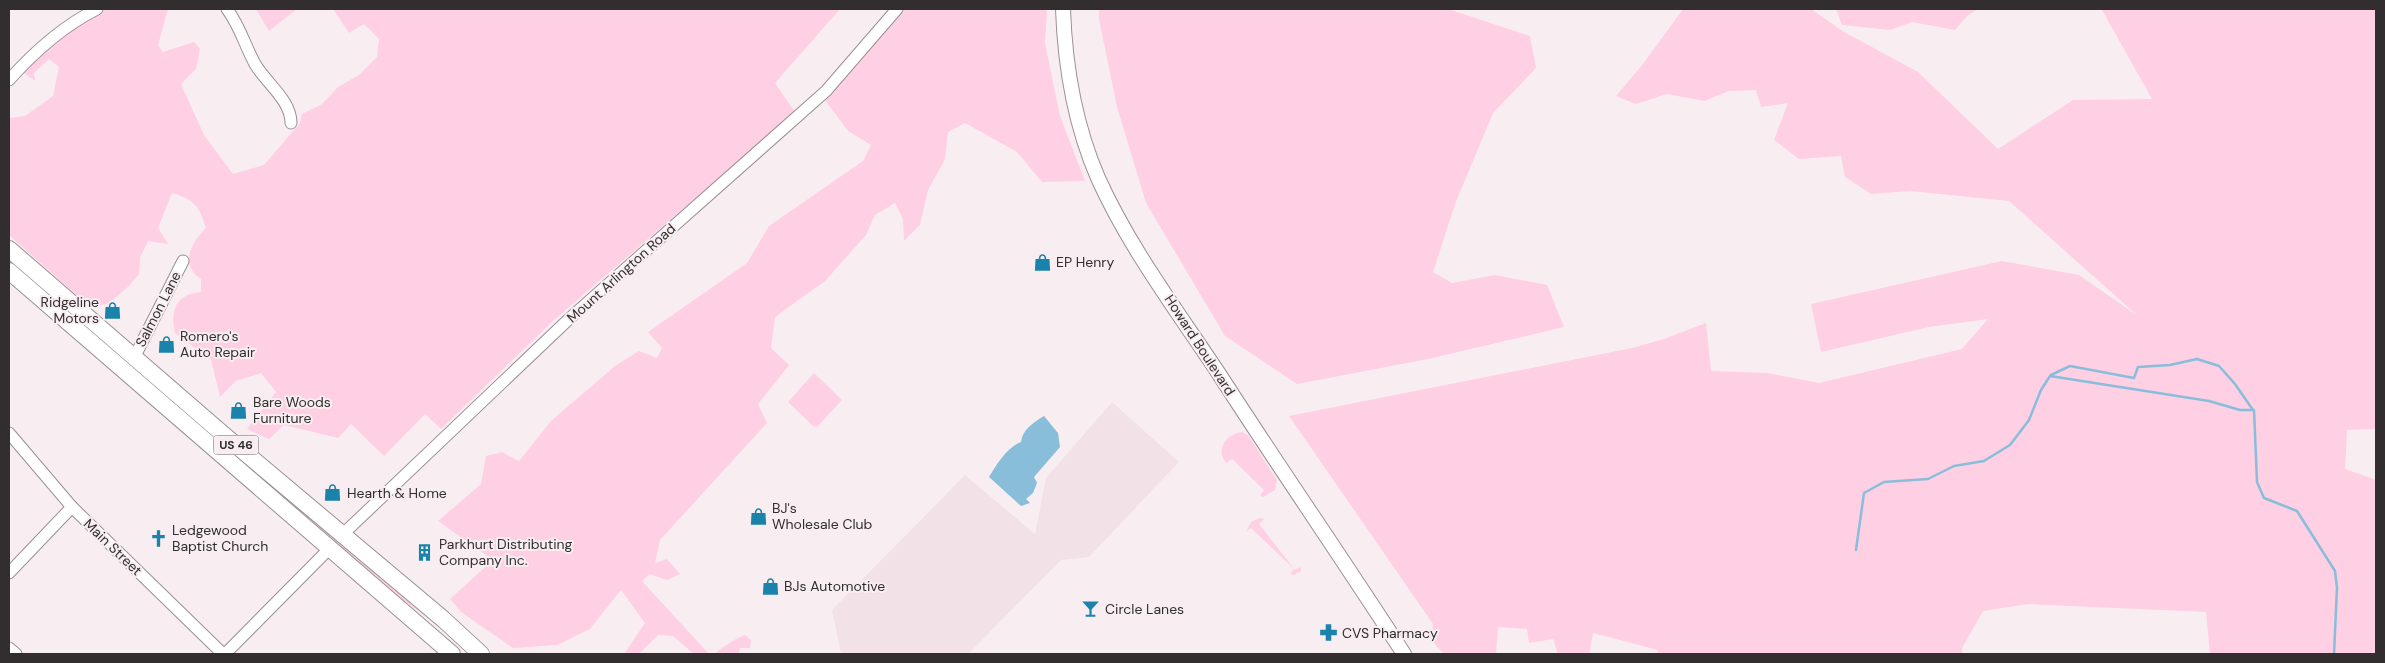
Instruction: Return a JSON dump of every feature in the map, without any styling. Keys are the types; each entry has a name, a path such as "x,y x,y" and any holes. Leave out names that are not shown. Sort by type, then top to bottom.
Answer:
{"highway":[{"name":"US 46","path":"9,250 342,535 465,638 491,654"},
{"name":"US 46","path":"9,271 452,654"},
{"path":"465,638 481,654"}],"main road":[{"name":"Howard Boulevard","path":"1063,9 1066,54 1074,103 1097,176 1115,213 1182,318 1404,654"}],"street":[{"path":"9,80 50,40 82,16 97,9"},
{"path":"227,9 240,31 255,65 288,109 291,123"},
{"name":"Mount Arlington Road","path":"342,535 570,318 826,91 898,9"},
{"name":"Salmon Lane","path":"134,358 183,260"},
{"name":"Main Street","path":"9,433 72,508 224,654"},
{"path":"9,574 72,508"},
{"path":"224,654 330,548"},
{"path":"9,648 16,654"}],"shaded area":[{"path":"101,9 168,9 158,45 163,52 194,42 200,49 196,69 181,84 204,135 233,174 264,165 300,123 302,114 322,104 338,87 359,75 377,57 379,39 364,24 349,33 333,9 840,9 775,83 795,112 553,321 441,429 425,414 384,456 351,424 338,438 284,425 269,439 247,429 276,392 261,373 236,381 220,397 211,360 175,333 174,310 180,300 192,293 201,292 201,279 190,267 189,261 192,247 206,228 198,209 186,198 172,193 158,228 168,244 148,241 140,258 139,274 129,286 109,303 91,308 9,235 9,118 25,116 53,96 59,67 49,59 34,73 35,81 24,73 24,70 68,31"},
{"path":"256,9 297,9 269,31"},
{"path":"904,9 1047,9 1045,43 1060,116 1085,181 1042,182 1017,152 965,123 948,132 945,159 928,190 920,225 904,241 903,219 895,203 875,215 866,235 825,281 775,317 771,348 789,365 758,404 767,423 660,540 655,563 667,559 680,574 667,580 650,574 642,581 709,654 694,654 673,636 658,635 639,654 624,654 645,623 621,590 590,629 557,645 513,648 461,612 450,599 493,560 438,521 481,484 486,456 502,452 519,461 551,421 615,366 639,351 657,358 662,348 648,332 747,263 769,226 863,161 871,145 848,131 825,100"},
{"path":"1099,9 1448,9 1530,36 1536,68 1493,113 1455,204 1433,272 1452,283 1495,275 1547,285 1564,327 1428,359 1297,384 1225,336 1146,203 1117,107 1099,19"},
{"path":"1683,9 1811,9 1844,32 1918,72 1998,149 2073,100 2152,99 2102,10 2104,9 2376,9 2376,429 2347,430 2345,469 2376,480 2376,654 2210,654 2206,612 2028,604 1983,611 1962,648 1962,654 1658,654 1658,650 1593,633 1589,654 1558,654 1553,639 1529,643 1527,629 1498,627 1496,654 1444,654 1431,640 1433,624 1289,416 1632,348 1664,339 1706,323 1711,371 1767,373 1819,383 1962,349 1988,319 1929,327 1821,352 1811,304 2002,261 2079,275 2138,316 2009,201 1910,191 1871,194 1845,177 1841,156 1799,159 1774,140 1788,103 1761,107 1756,90 1729,91 1704,101 1667,94 1636,104 1616,96 1643,64"},
{"path":"1836,9 1978,9 1967,16 1955,30 1912,22 1890,30 1842,25"},
{"path":"136,370 431,619 389,591"},
{"path":"814,373 842,400 817,427 813,426 788,402"},
{"path":"1112,402 1179,462 1089,557 1061,560 968,654 841,654 832,610 965,475 1035,534 1046,478"},
{"path":"1242,432 1248,435 1277,480 1275,490 1263,497 1260,495 1264,490 1232,459 1226,463 1223,458 1222,448 1224,443 1231,436"},
{"path":"1260,518 1264,519 1259,524 1295,570 1301,567 1301,571 1294,575 1290,574 1294,569 1251,528 1246,532 1251,522"},
{"path":"745,635 751,640 750,648 740,648 739,654 715,654 730,643"}],"water":[{"path":"1044,416 1058,433 1060,447 1034,477 1037,483 1033,493 1026,499 1030,503 1021,506 989,477 1011,447 1021,442 1026,430"}],"waterway":[{"path":"2051,375 2070,366 2134,378 2138,367 2170,365 2197,359 2219,366 2235,384 2253,410"},
{"path":"1856,550 1864,493 1884,482 1928,479 1954,466 1984,461 2010,445 2029,420 2041,390 2050,376 2209,401 2240,410 2254,410 2257,482 2264,498 2297,511 2335,571 2337,588 2334,654"}],"place":[{"name":"EP Henry","path":"1042,262"},
{"name":"Ridgeline Motors","path":"113,310"},
{"name":"Romero's Auto Repair","path":"166,344"},
{"name":"Bare Woods Furniture","path":"239,410"},
{"name":"Hearth & Home","path":"333,493"},
{"name":"BJ's Wholesale Club","path":"758,516"},
{"name":"Ledgewood Baptist Church","path":"158,538"},
{"name":"Parkhurt Distributing Company Inc.","path":"425,552"},
{"name":"BJs Automotive","path":"770,586"},
{"name":"Circle Lanes","path":"1091,609"},
{"name":"CVS Pharmacy","path":"1328,633"}]}
